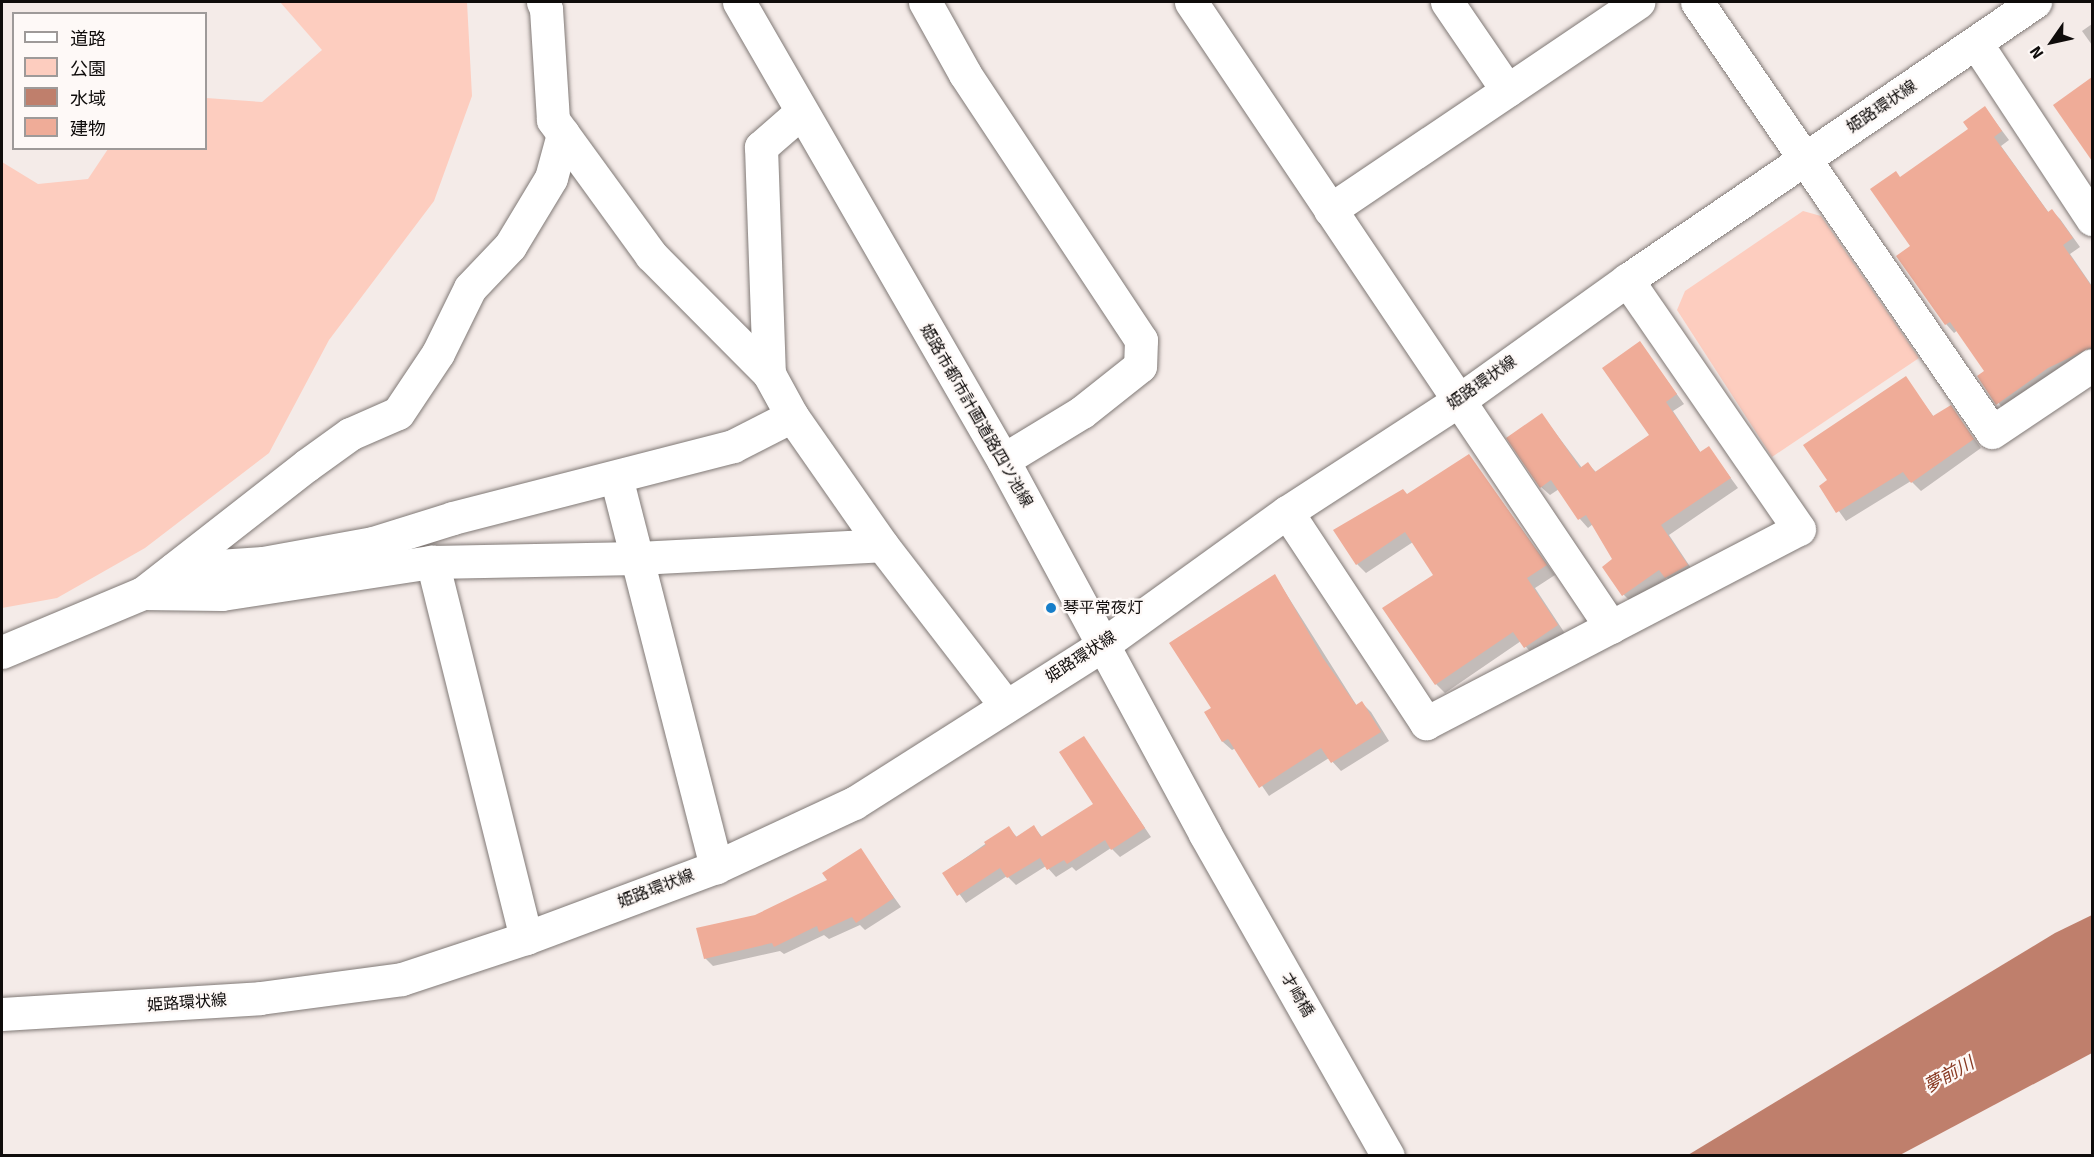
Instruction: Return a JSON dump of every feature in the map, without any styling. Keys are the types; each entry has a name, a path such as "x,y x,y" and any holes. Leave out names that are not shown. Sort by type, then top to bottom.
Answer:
{"street":[{"path":"543,2 546,9 553,120 651,255 769,374 792,417 882,545 1006,706"},
{"name":"姫路市都市計画道路四ツ池線","path":"739,2 800,113 1003,460 1101,646 1205,834"},
{"path":"925,2 965,74 1141,340 1140,366 1082,412 1003,460"},
{"path":"1191,2 1611,627"},
{"path":"1447,2 1508,90"},
{"path":"1330,210 1638,2"},
{"path":"1696,2 1992,432 2092,365"},
{"name":"姫路環状線","path":"2,1014 260,998 402,978 526,938 716,867 854,803 1101,646 1287,512 1458,401 1628,280 2035,2"},
{"path":"1976,43 2092,219"},
{"path":"769,374 760,147 800,113"},
{"path":"2,651 143,593 350,434 398,413 438,353 470,288 510,246 522,227 550,178 563,134"},
{"path":"1287,512 1426,723 1799,529 1628,280"},
{"path":"143,593 222,594 374,556 453,518 733,446 792,417"},
{"path":"616,477 716,867"},
{"path":"174,569 374,556 432,562 638,558 882,545"},
{"path":"432,562 526,938"},
{"name":"才崎橋","path":"1205,834 1388,1155"}],"green space":[{"path":"280,2 467,2 472,96 434,201 329,340 269,453 145,548 57,598 2,608 2,162 38,184 88,179 107,150 207,150 207,98 262,102 322,50"},
{"path":"1803,211 1821,216 1919,358 1772,457 1677,310 1685,291"}],"water":[{"name":"夢前川","path":"2092,915 2092,1053 1900,1155 1688,1155 2055,933"}],"building":[{"path":"2092,77 2092,161 2053,105"},
{"path":"1985,106 2002,131 1994,137 2048,212 2052,209 2073,238 2063,245 2092,287 2092,347 2048,368 1996,405 1977,376 1984,371 1950,322 1945,325 1896,256 1910,246 1870,189 1896,171 1900,177 1968,129 1963,122"},
{"path":"1640,341 1677,394 1666,402 1700,452 1709,446 1731,478 1661,525 1688,565 1665,578 1659,570 1622,596 1602,567 1612,559 1586,515 1578,520 1551,480 1540,488 1506,438 1542,413 1580,468 1588,462 1595,472 1649,435 1602,368"},
{"path":"1906,376 1933,416 1951,405 1974,439 1911,483 1903,472 1836,513 1819,486 1827,480 1803,445"},
{"path":"1469,454 1547,565 1527,578 1558,625 1524,648 1513,632 1435,685 1382,608 1433,575 1405,532 1356,565 1333,530 1403,489 1407,494"},
{"path":"1275,574 1323,658 1356,705 1362,701 1381,732 1331,763 1321,748 1259,788 1228,739 1222,742 1204,712 1211,708 1169,643"},
{"path":"1084,736 1145,828 1111,850 1105,840 1067,864 1064,860 1047,870 1040,858 1007,878 1000,868 957,896 942,873 986,845 984,842 1009,826 1016,837 1034,825 1041,837 1093,804 1059,752"},
{"path":"861,848 894,898 856,923 852,917 819,932 817,926 774,947 772,943 704,959 696,928 755,915 827,880 822,873"}],"place":[{"name":"琴平常夜灯","path":"1051,608"}]}
